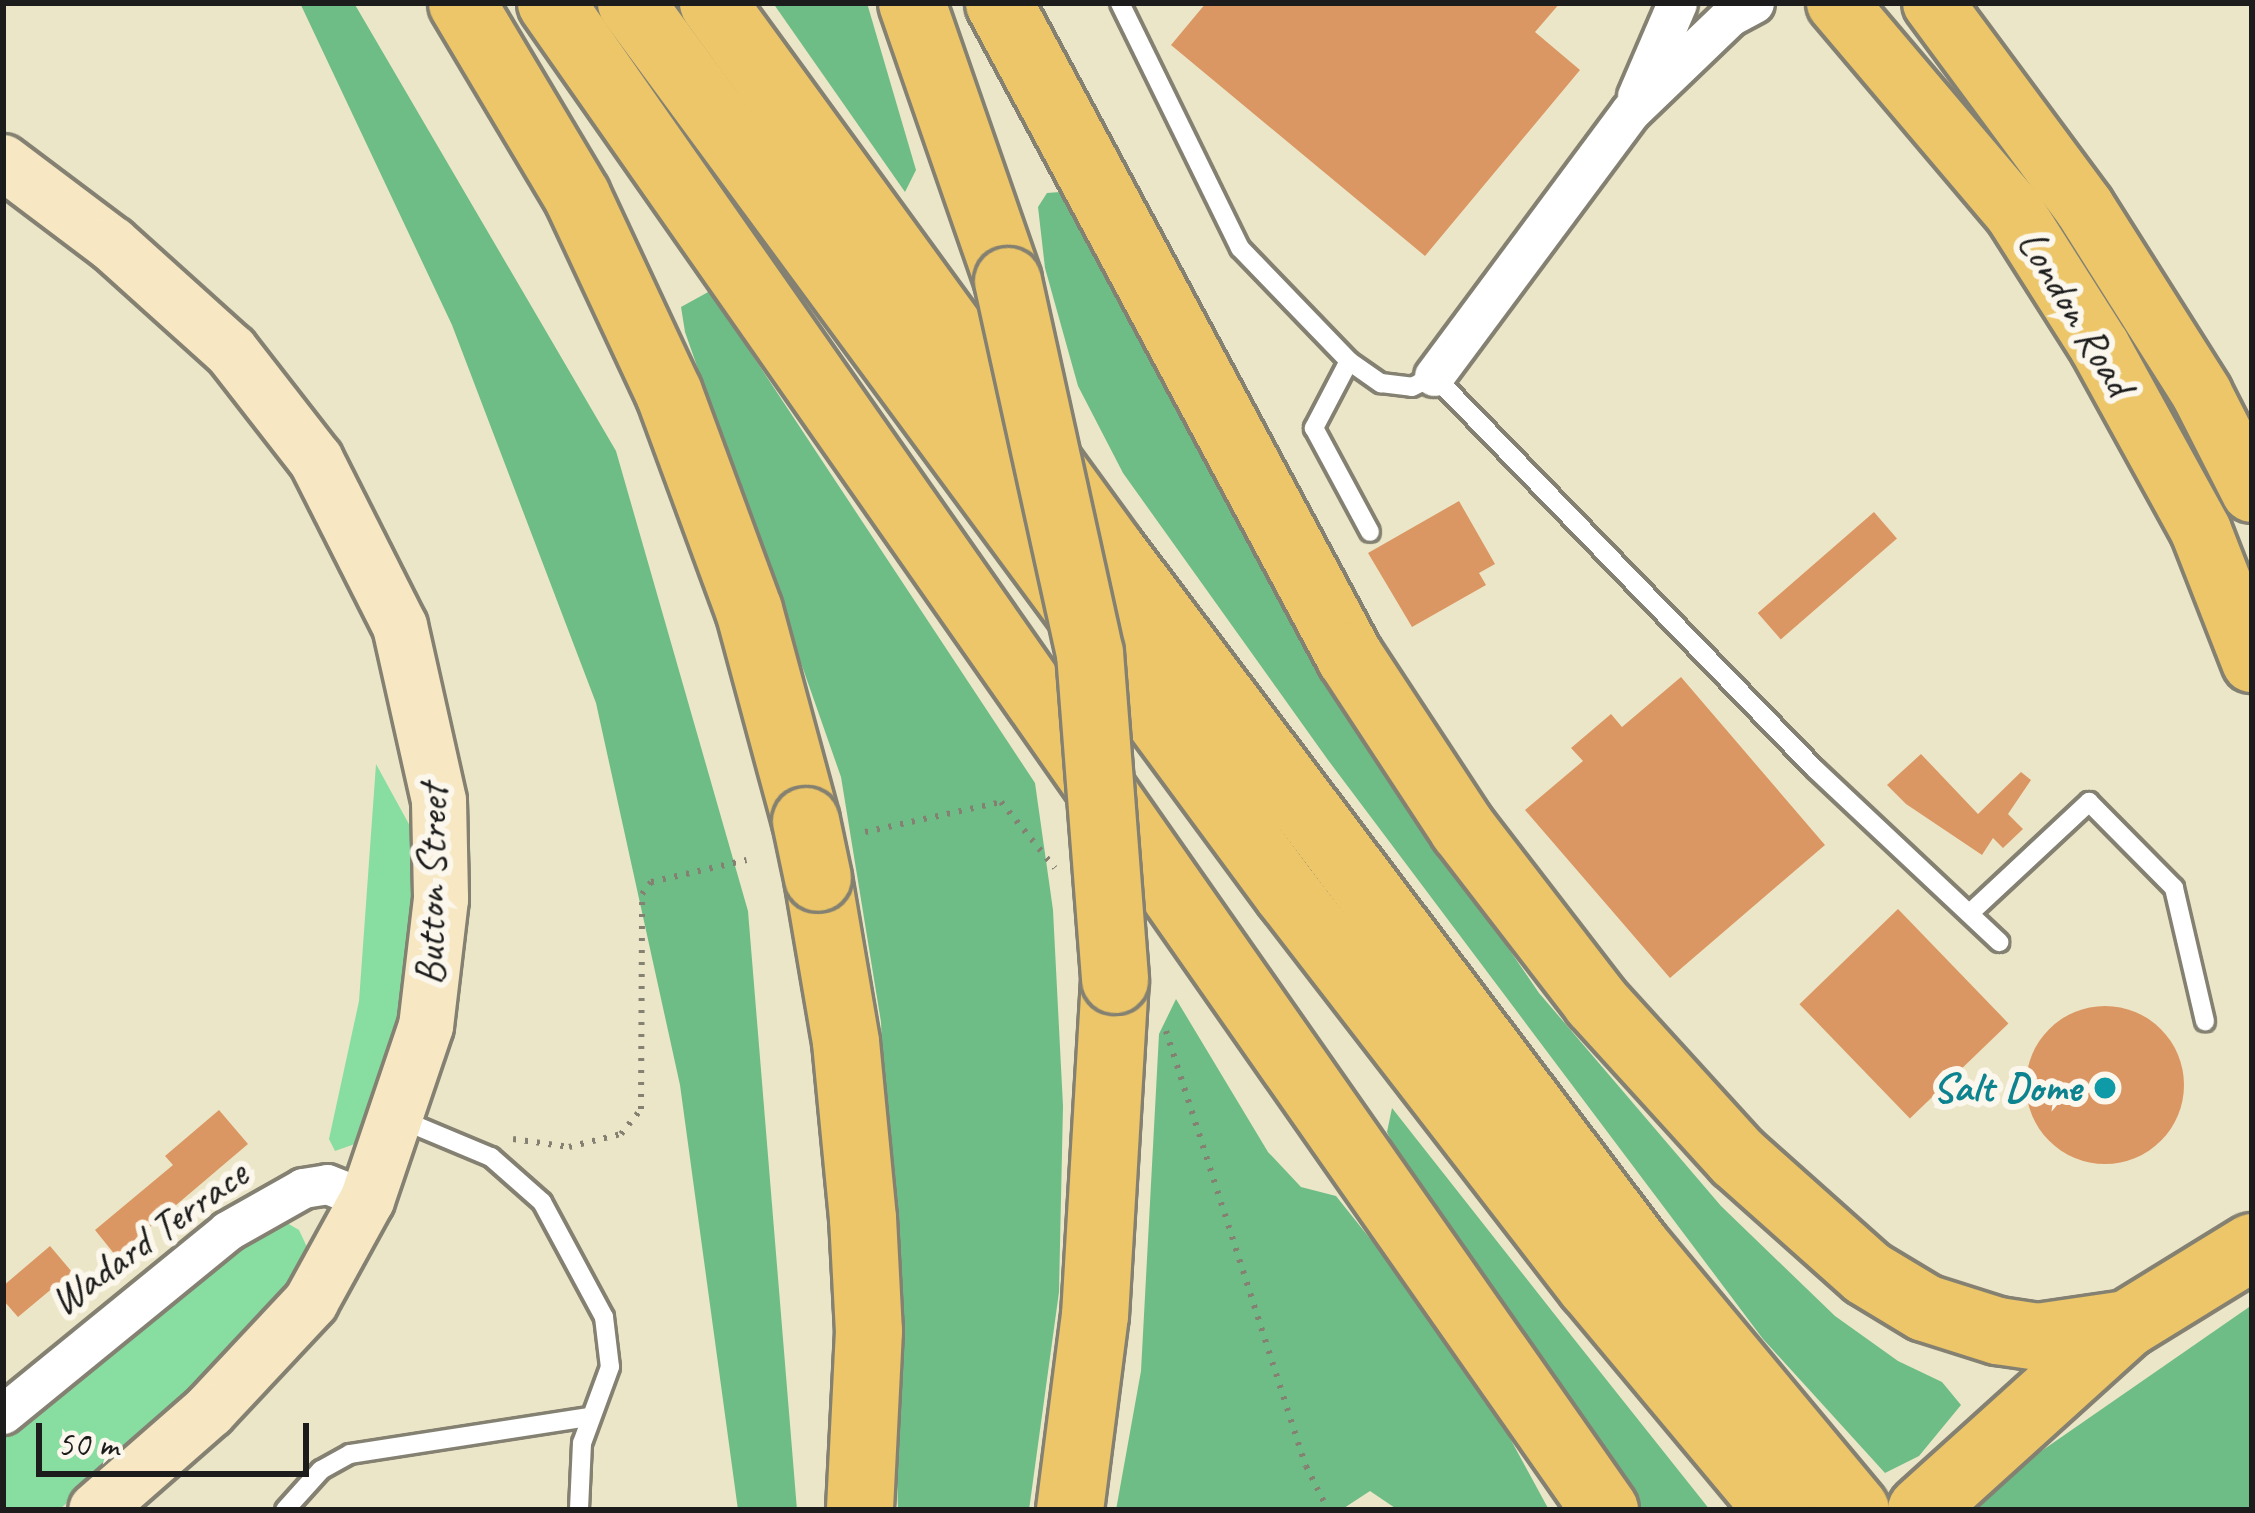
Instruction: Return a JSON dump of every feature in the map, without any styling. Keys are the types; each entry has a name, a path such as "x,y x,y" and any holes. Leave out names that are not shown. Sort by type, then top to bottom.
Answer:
{"highway":[{"path":"462,3 577,196 669,393 748,610 812,850 846,1042 863,1218 869,1331 860,1510"},
{"path":"551,3 1605,1510"},
{"path":"631,3 1286,893 1591,1286 1778,1510"},
{"path":"713,3 1112,551 1622,1228 1856,1510"},
{"path":"912,3 1008,281 1090,653 1114,980 1099,1273 1070,1510"},
{"path":"999,3 1350,657 1463,829 1596,1002 1737,1157 1867,1273 1925,1308 1998,1331 2038,1337 2127,1324"},
{"path":"1938,1492 2127,1324 2239,1249"}],"main road":[{"name":"London Road","path":"1837,3 2014,213 2100,347 2200,531 2252,662"},
{"name":"London Road","path":"1934,3 2084,207 2202,394 2252,492"}],"street":[{"path":"1630,112 1677,3"},
{"path":"1434,376 1630,112 1730,16 1754,3"},
{"name":"Button Street","path":"3,162 154,280 231,351 327,478 400,626 430,737 442,852 435,976 400,1119 367,1199 311,1302 208,1411 96,1510"},
{"name":"Wadard Terrace","path":"3,1414 125,1308 256,1213 327,1184 367,1199"}],"lane":[{"path":"1120,3 1240,248 1349,362 1381,382 1412,387 1434,376 1815,769 1999,942"},
{"path":"1349,362 1314,428 1370,532"},
{"path":"1970,914 2089,802 2174,888 2205,1021"},
{"path":"400,1119 491,1156 542,1202 572,1247 604,1317 610,1367 590,1417 579,1510"},
{"path":"285,1510 321,1470 350,1454 590,1417"}],"path":[{"path":"508,1138 569,1147 622,1134 640,1109 642,894 651,882 746,860"}],"green space":[{"path":"300,3 354,3 616,451 748,911 797,1510 738,1510 680,1085 596,703 452,325"},
{"path":"773,3 867,3 916,170 905,192"},
{"path":"1060,192 1310,659 1539,993 1721,1206 1835,1316 1898,1361 1942,1382 1961,1405 1919,1456 1885,1473 1763,1339 1328,760 1123,473 1078,386 1045,268 1038,207 1047,193"},
{"path":"710,291 1035,783 1053,910 1063,1106 1059,1292 1029,1510 898,1510 881,1022 841,777 685,332 681,307"},
{"path":"376,764 422,848 414,968 369,1139 335,1151 329,1139 359,1001"},
{"path":"1176,999 1268,1152 1301,1187 1336,1196 1392,1266 1506,1431 1549,1510 1398,1510 1370,1491 1341,1510 1116,1510 1141,1371 1159,1034"},
{"path":"1392,1108 1710,1510 1630,1510 1402,1163 1387,1132"},
{"path":"282,1220 299,1230 307,1247 301,1266 235,1352 59,1510 3,1510 3,1427 208,1255"},
{"path":"2252,1305 2252,1510 1975,1510 2037,1454"}],"building":[{"path":"1206,3 1560,3 1535,32 1580,70 1425,256 1171,45"},
{"path":"1459,501 1495,564 1479,573 1486,585 1412,627 1368,553"},
{"path":"1874,512 1897,538 1781,639 1758,613"},
{"path":"1681,677 1825,845 1670,978 1525,810 1583,761 1571,748 1611,714 1622,727"},
{"path":"1921,754 1978,814 2021,772 2031,780 2008,814 2023,829 2003,848 1993,838 1982,855 1906,804 1887,785"},
{"path":"1898,909 2008,1023 1910,1119 1799,1004"},
{"name":"Salt Dome","path":"2105,1006 2135,1012 2161,1029 2178,1055 2184,1085 2178,1115 2161,1141 2135,1158 2105,1164 2075,1158 2049,1141 2032,1115 2026,1085 2032,1055 2049,1029 2075,1012"},
{"path":"219,1110 248,1144 116,1256 95,1230 173,1165 165,1156"},
{"path":"50,1246 72,1272 18,1317 3,1300 3,1286"}],"place":[{"name":"Salt Dome","path":"2105,1088"}]}
